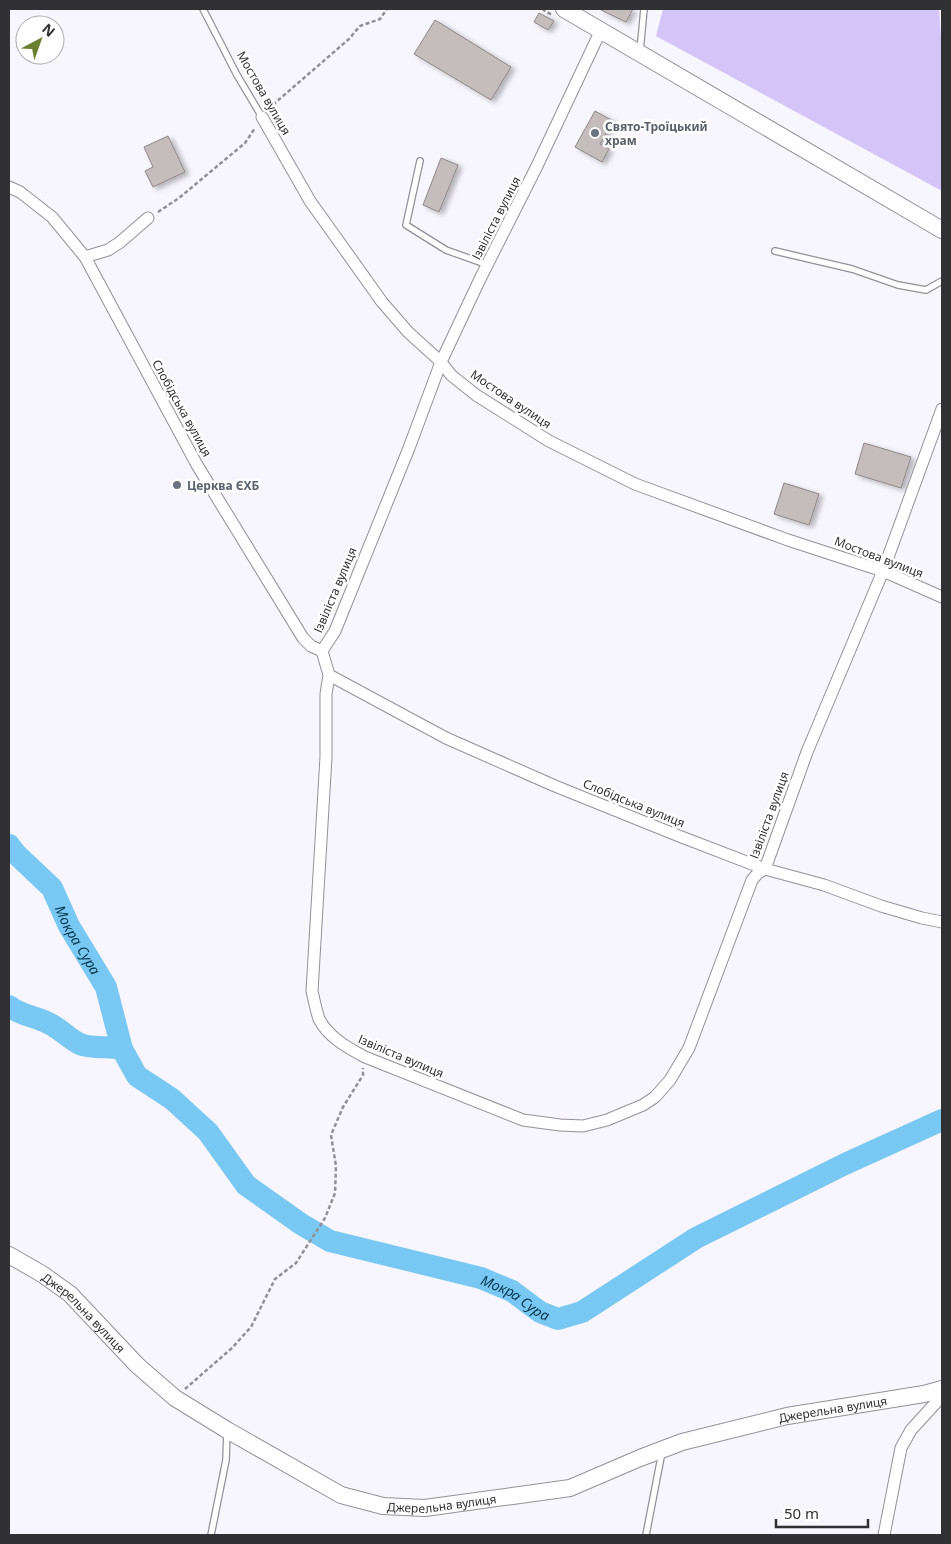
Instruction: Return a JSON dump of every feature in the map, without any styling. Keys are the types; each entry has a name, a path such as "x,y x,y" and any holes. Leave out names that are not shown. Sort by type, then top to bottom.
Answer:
{"street":[{"path":"564,9 942,230"},
{"name":"Ізвіліста вулиця","path":"601,30 442,362 335,631 322,652 329,675 326,694 326,757 312,991 320,1019 331,1034 345,1047 365,1057 523,1120 583,1126 607,1120 643,1105 655,1097 670,1080 688,1048 752,880 764,869 807,752 883,571 942,409"},
{"name":"Мостова вулиця","path":"262,117 310,200 382,302 408,332 442,362 451,375 476,395 549,441 635,484 788,540 883,571 942,597"},
{"name":"Слобідська вулиця","path":"9,187 20,192 52,218 84,257 197,465 303,638 311,646 322,652"},
{"path":"84,257 108,250 148,218"},
{"name":"Слобідська вулиця","path":"329,675 446,738 555,786 679,836 764,869 824,885 881,906 942,922"},
{"name":"Джерельна вулиця","path":"9,1254 70,1294 137,1365 175,1398 341,1495 383,1506 425,1508 570,1488 682,1442 787,1416 924,1394 942,1389"},
{"path":"884,1535 901,1448 911,1430 942,1396"}],"lane":[{"name":"Мостова вулиця","path":"203,9 237,76 262,117"},
{"path":"640,53 644,9"},
{"path":"420,161 406,225 446,250 488,264"},
{"path":"775,251 852,269 898,285 926,290 942,281"},
{"path":"211,1535 226,1460 227,1430"},
{"path":"646,1535 663,1449"}],"path":[{"path":"175,1398 232,1348 251,1327 274,1279 296,1263 325,1218 335,1192 336,1166 331,1135 344,1107 363,1075 365,1057"}],"shaded area":[{"path":"663,9 939,9 942,52 942,191 656,36"}],"building":[{"path":"599,9 633,9 626,22"},
{"path":"539,13 554,21 548,30 534,22"},
{"path":"435,20 511,67 491,100 414,54"},
{"name":"Свято-Троїцький храм","path":"595,111 613,121 600,144 609,149 602,162 575,147"},
{"path":"168,136 185,172 153,187 145,171 153,167 144,147"},
{"path":"441,158 458,165 439,212 423,205"},
{"path":"864,443 911,457 901,488 855,474"},
{"path":"784,483 819,494 809,525 774,514"}],"waterway":[{"name":"Мокра Сура","path":"9,845 52,888 69,926 106,987 122,1049 137,1076 172,1099 208,1132 246,1185 301,1224 330,1241 481,1278 512,1291 540,1312 558,1319 582,1312 696,1238 845,1164 942,1120"},
{"name":"Мокра Сура","path":"9,1006 18,1012 52,1025 80,1044 122,1049"}],"place":[{"name":"Свято-Троїцький храм","path":"595,133"},
{"name":"Церква ЄХБ","path":"177,485"}]}
